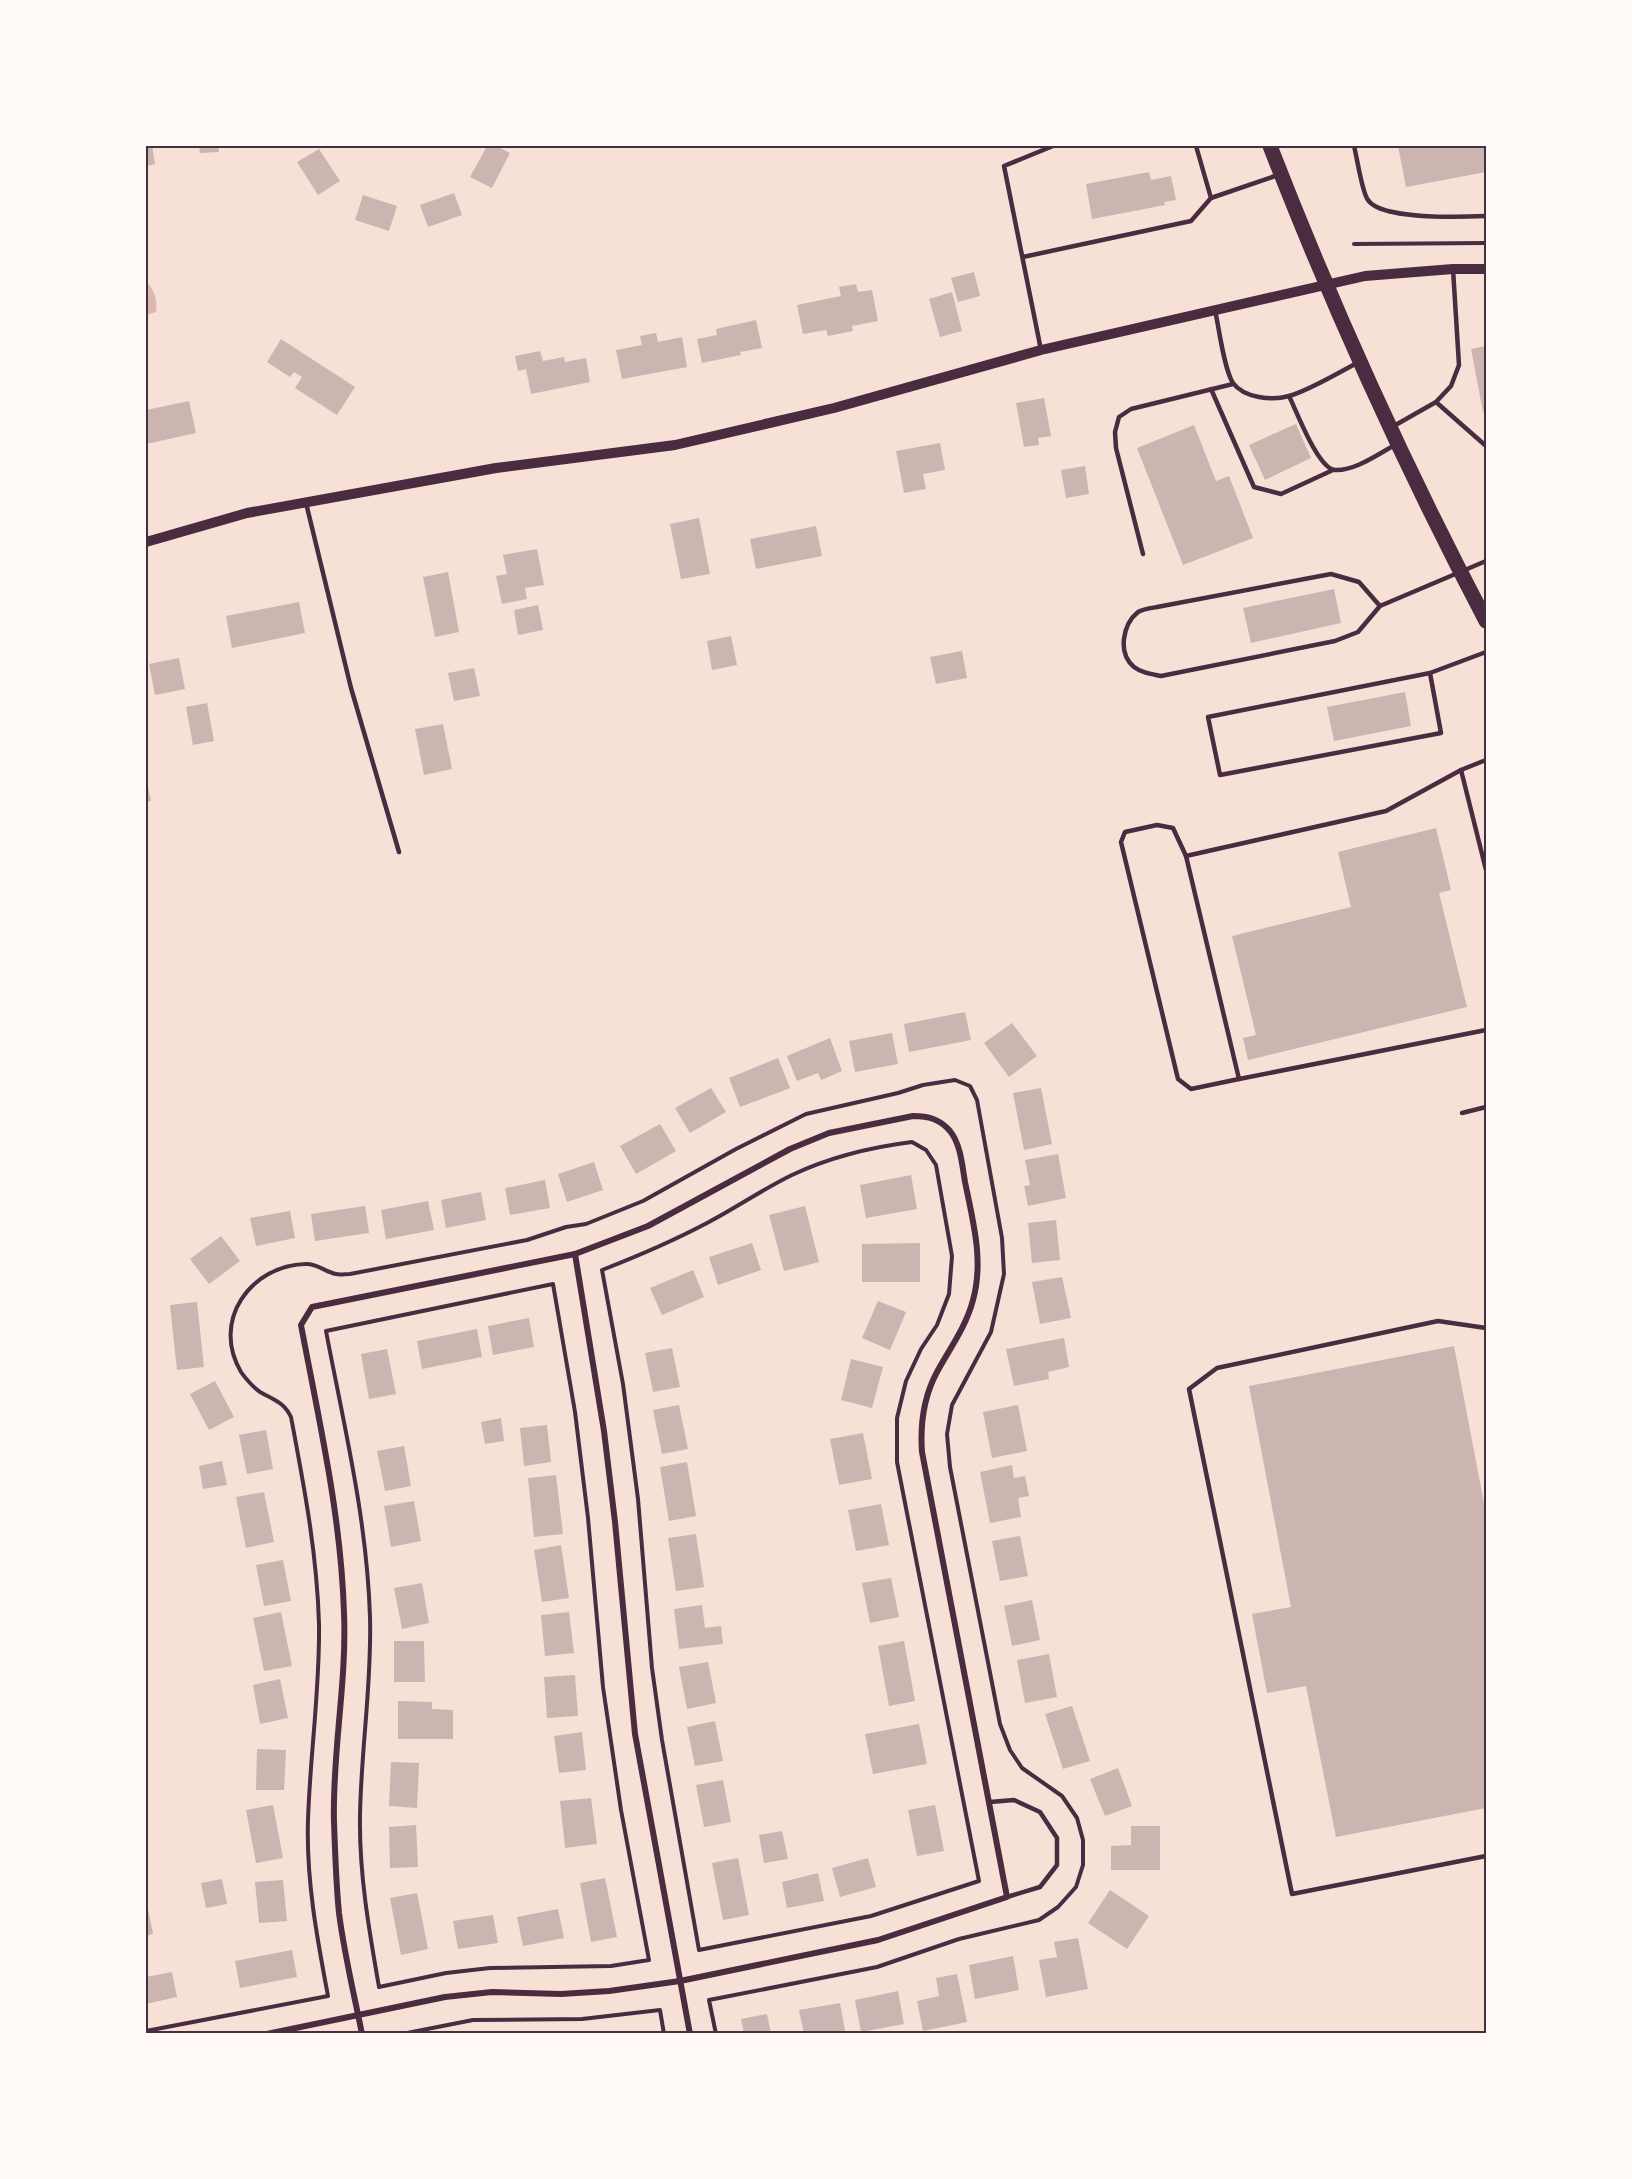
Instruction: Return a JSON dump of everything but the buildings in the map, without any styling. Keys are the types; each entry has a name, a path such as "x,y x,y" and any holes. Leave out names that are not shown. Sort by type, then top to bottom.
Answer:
{"main road":[{"path":"1270,146 1325,285 1359,362 1486,621"}],"street":[{"path":"146,542 247,513 496,468 675,445 834,408 1041,350 1365,276 1453,269 1486,269"},
{"path":"267,2034 359,2016 445,1997 492,1992 561,1994 609,1991 680,1980 878,1940 1007,1897 922,1452 920,1425 926,1398 936,1374 967,1321 978,1270 977,1240 958,1144 940,1121 927,1116 913,1116 829,1133 790,1149 648,1227 576,1254 312,1307 301,1325 334,1497 340,1546 345,1662 336,1758 334,1820 339,1913 359,2016 362,2034"},
{"path":"576,1254 604,1431 635,1734 690,2034"}],"lane":[{"path":"1041,350 1004,166 1053,146"},
{"path":"1196,146 1211,198"},
{"path":"1354,146 1367,200 1380,210 1403,214 1486,216"},
{"path":"1023,257 1191,221 1211,198 1281,174"},
{"path":"1390,428 1436,402 1451,386 1459,365 1453,269"},
{"path":"1215,310 1228,373 1233,384 1243,392 1272,398 1289,396 1359,362"},
{"path":"1143,554 1116,447 1114,432 1119,417 1131,409 1233,384"},
{"path":"1210,390 1254,487 1281,494 1333,470 1353,466 1398,444"},
{"path":"1289,396 1318,457 1325,466 1333,470"},
{"path":"1436,402 1486,446"},
{"path":"306,503 351,688 399,852"},
{"path":"1380,606 1359,582 1331,574 1140,611 1128,624 1123,638 1126,655 1132,666 1144,673 1161,676 1335,641 1358,632 1380,606 1486,561"},
{"path":"1430,674 1441,733 1220,775 1208,717 1430,674 1486,652"},
{"path":"1186,856 1386,811 1461,770 1486,760"},
{"path":"1461,770 1486,870"},
{"path":"1239,1078 1186,856 1173,828 1157,825 1125,832 1120,842 1178,1078 1191,1089 1486,1030"},
{"path":"1462,1113 1486,1107"},
{"path":"1486,1328 1438,1321 1217,1368 1189,1389 1292,1894 1486,1856"},
{"path":"990,1802 1014,1800 1040,1812 1057,1838 1057,1865 1040,1887 1007,1897"}],"path":[{"path":"1354,244 1486,243"},
{"path":"146,2031 328,1996 309,1875 308,1821 318,1669 316,1574 312,1524 291,1417 286,1407 252,1385 241,1372 233,1350 231,1328 237,1307 249,1287 263,1275 284,1266 308,1263 336,1274 350,1274 527,1240 566,1227 586,1224 643,1200 806,1114 923,1085 956,1080 970,1086 977,1100 1002,1238 1004,1274 991,1332 952,1405 947,1434 950,1467 1000,1724 1010,1750 1022,1768 1062,1796 1077,1818 1083,1840 1083,1865 1076,1887 1058,1907 1039,1920 959,1939 877,1967 709,2000 716,2034"},
{"path":"912,1142 926,1150 936,1165 952,1256 949,1294 937,1325 921,1349 906,1381 897,1418 897,1462 979,1881 871,1916 699,1950 662,1740 652,1668 638,1499 623,1384 602,1270 654,1250 710,1222 792,1175 840,1157 912,1142"},
{"path":"553,1284 575,1412 588,1518 603,1688 621,1810 649,1960 611,1966 490,1968 446,1973 379,1986 362,1877 360,1818 361,1760 370,1672 367,1556 357,1484 326,1330 553,1284"},
{"path":"402,2034 473,2020 582,2019 660,2010 664,2034"}],"shaded area":[{"path":"146,282 155,295 156,304 156,312 147,315"}]}
